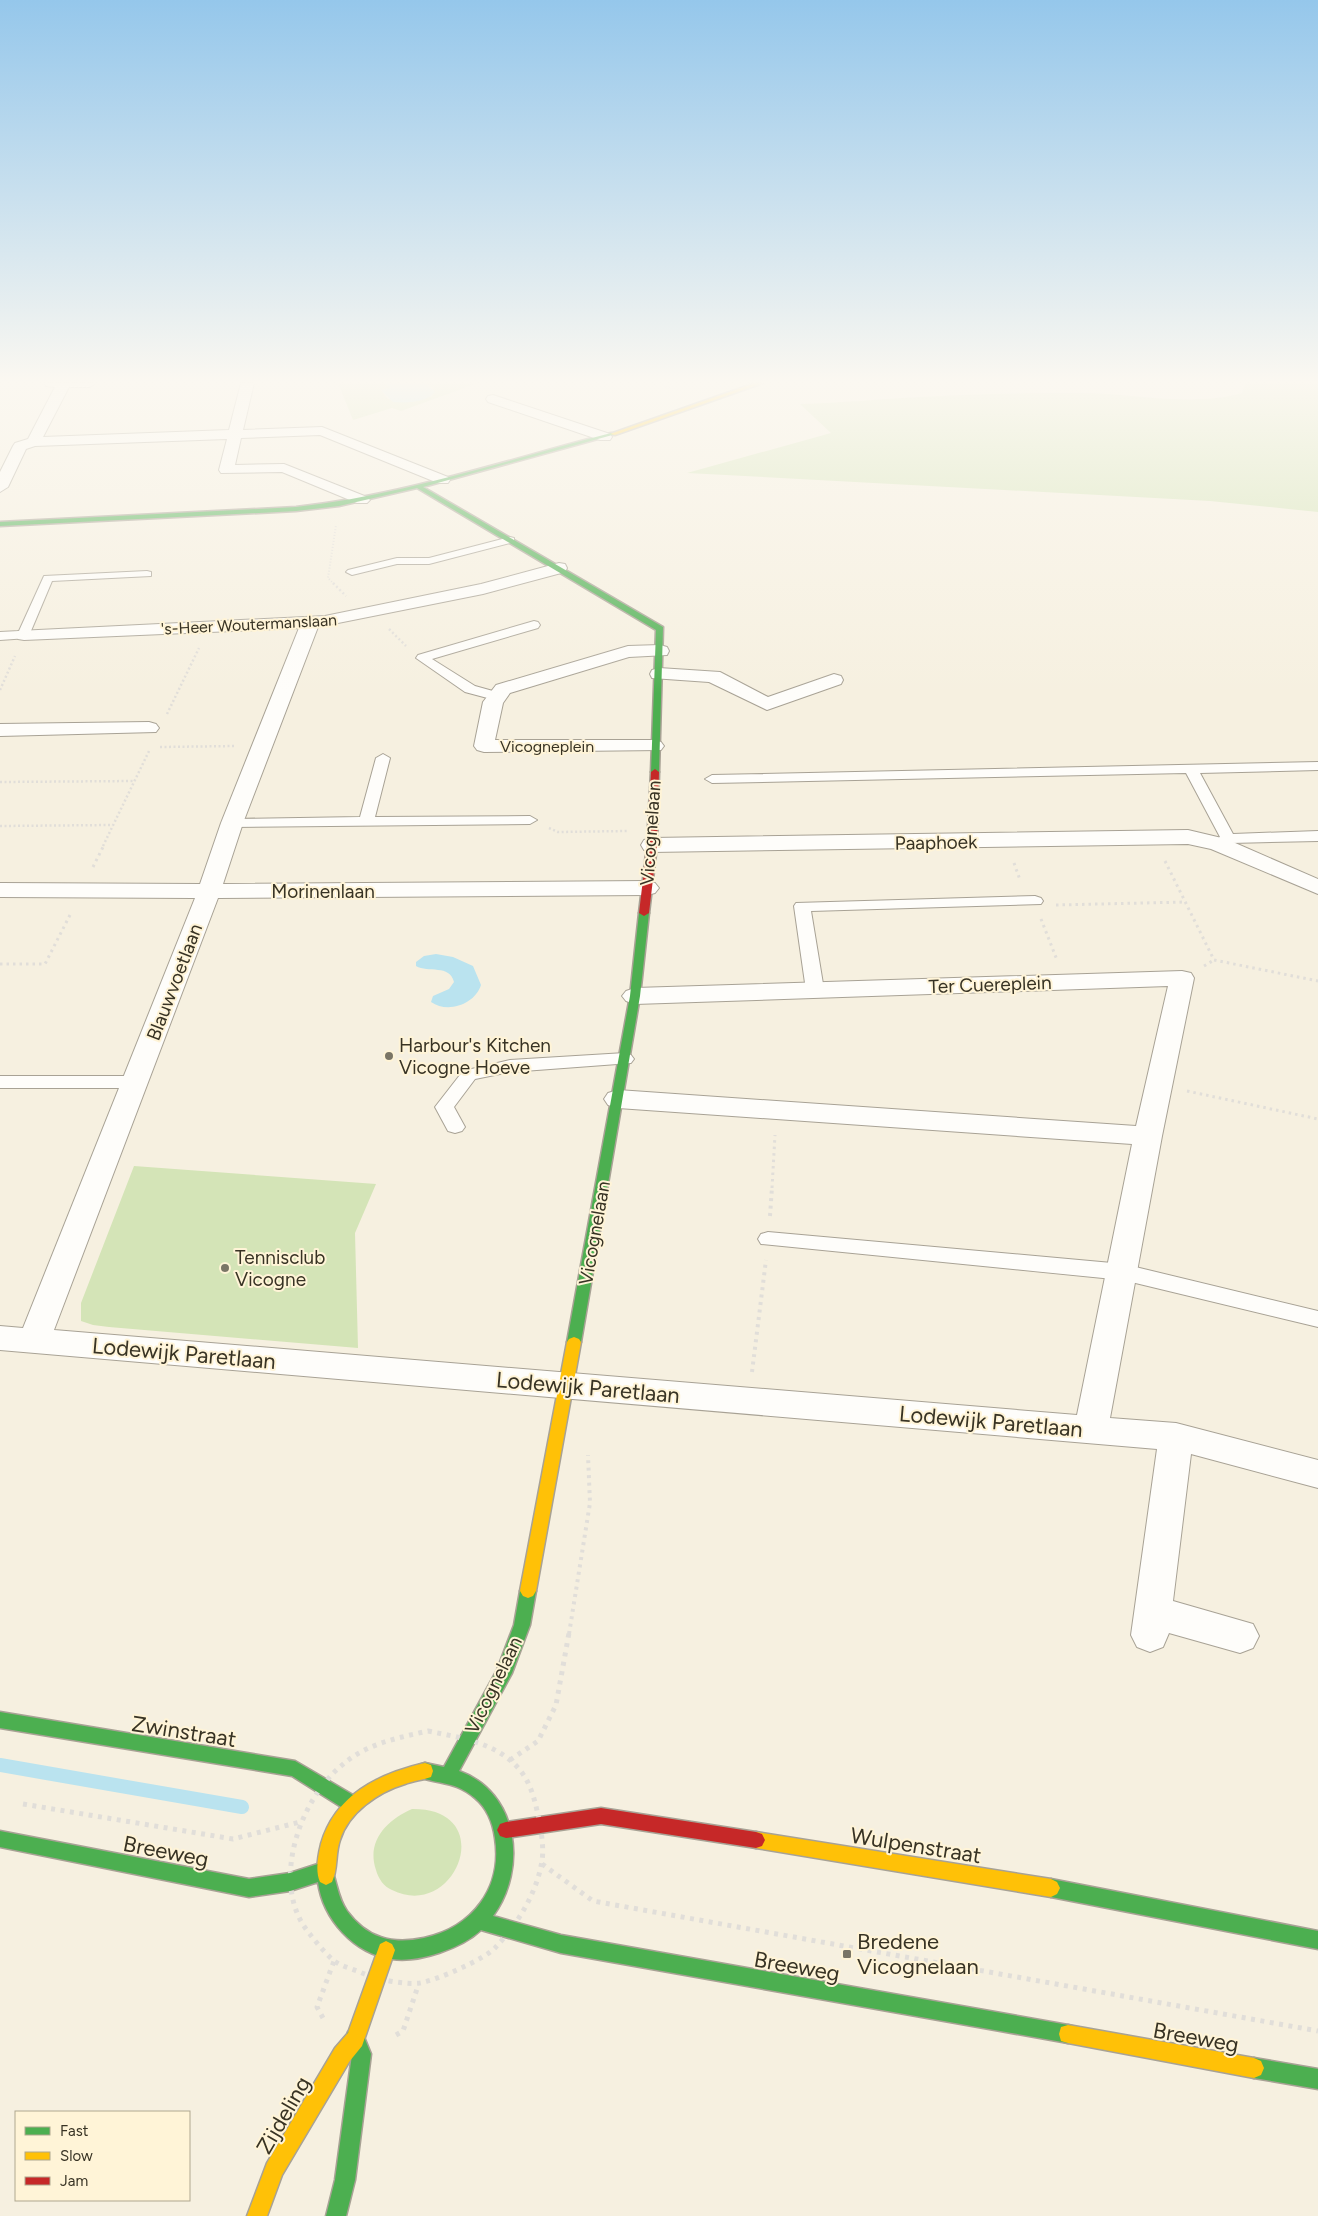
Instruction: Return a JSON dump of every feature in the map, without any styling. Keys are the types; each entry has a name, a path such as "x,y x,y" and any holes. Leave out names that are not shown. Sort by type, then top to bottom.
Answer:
{"street":[{"path":"329,486 362,500"},
{"path":"0,524 296,509 362,500 416,486"},
{"name":"Vicognelaan","path":"419,486 660,629 654,746 653,838 635,996 522,1625 504,1673 449,1773"},
{"name":"'s-Heer Woutermanslaan","path":"24,634 310,623 373,613 483,589 559,568"},
{"name":"Blauwvoetlaan","path":"34,1340 209,891 261,746 310,623"},
{"path":"495,696 503,689 628,652 660,650"},
{"path":"659,674 713,676 768,704 834,680"},
{"name":"Vicogneplein","path":"495,696 484,746 654,746"},
{"path":"0,730 155,731"},
{"name":"Paaphoek","path":"653,838 1005,841 1188,837 1223,842 1318,887"},
{"name":"Morinenlaan","path":"0,890 209,891 647,888"},
{"name":"Ter Cuereplein","path":"635,996 1182,978 1148,1136 1091,1430"},
{"path":"618,1099 1148,1136"},
{"name":"Lodewijk Paretlaan","path":"0,1338 1176,1437 1318,1474"},
{"path":"1176,1437 1152,1624 1240,1636"},
{"name":"Zwinstraat","path":"0,1720 295,1769 352,1804"},
{"path":"424,1770 449,1773 482,1792 493,1803 506,1830 507,1862 502,1882 494,1898 477,1920 464,1931 435,1946 420,1950 386,1950 345,1925 330,1899 324,1871 330,1840 343,1815 352,1804 376,1785 402,1774 424,1770"},
{"name":"Wulpenstraat","path":"506,1830 601,1816 864,1856 1087,1894 1318,1940"},
{"name":"Breeweg","path":"0,1840 249,1888 290,1882 324,1871"},
{"name":"Breeweg","path":"477,1920 561,1944 1318,2079"},
{"name":"Zijdeling","path":"257,2216 274,2170 342,2055 355,2039 386,1950"},
{"path":"336,2216 345,2180 362,2054 355,2039"}],"lane":[{"path":"352,572 397,560 429,561 510,540"},
{"path":"0,636 24,634 48,578 147,574"},
{"path":"422,658 534,625"},
{"path":"422,658 470,689 495,696"},
{"path":"366,822 383,758"},
{"path":"712,779 1318,766"},
{"path":"1191,769 1223,842"},
{"path":"232,823 530,820"},
{"name":"Paaphoek","path":"1223,842 1318,836"},
{"path":"815,990 802,906 1033,903"},
{"path":"455,1127 444,1107 470,1075 510,1066 625,1060"},
{"path":"0,1082 135,1082"},
{"path":"768,1239 1123,1272 1318,1319"}],"path":[{"path":"373,613 408,648 422,658"},
{"path":"0,964 45,964 135,781 155,731 209,627"},
{"path":"0,690 24,634"},
{"path":"160,747 261,746"},
{"path":"0,782 135,781"},
{"path":"530,820 558,832 653,838"},
{"path":"0,826 113,825"},
{"path":"1153,838 1214,960 1318,981"},
{"path":"1005,841 1065,982"},
{"path":"1033,903 1186,902"},
{"path":"1159,1085 1318,1119"},
{"path":"510,1760 538,1741 556,1705 573,1614 590,1503 588,1444"},
{"path":"19,1803 233,1839 300,1822"},
{"path":"542,1864 594,1901 1318,2031"}],"green space":[{"path":"938,486 1318,486 1318,512 1210,501"},
{"name":"Tennisclub Vicogne","path":"134,1166 376,1184 355,1233 358,1348 109,1327 81,1321 81,1303"},
{"path":"412,1809 439,1814 455,1826 461,1843 459,1861 450,1878 434,1891 415,1896 386,1887 378,1876 374,1860 376,1841 381,1833 394,1819"}],"water":[{"path":"436,954 453,957 473,966 481,985 478,992 467,1002 453,1007 445,1007 431,1002 433,996 449,989 454,982 452,976 448,973 416,966 416,962 424,956"}],"waterway":[{"path":"0,1765 242,1807"}],"traffic: fast":[{"path":"0,524 296,509 339,504 417,486"},
{"path":"419,486 660,629 655,772"},
{"path":"574,1342 635,996 644,913"},
{"path":"449,1773 504,1673 522,1625 528,1591"},
{"path":"0,1720 295,1769 352,1804"},
{"path":"326,1876 333,1904 342,1919 356,1932 379,1947 399,1951 424,1947 460,1935 478,1921 490,1905 499,1886 504,1867 505,1846 502,1827 495,1809 482,1793 461,1779 425,1771"},
{"path":"0,1839 249,1888 290,1882 324,1871"},
{"path":"1051,1888 1318,1940"},
{"path":"477,1920 561,1944 1068,2034"},
{"path":"336,2216 345,2180 362,2054 355,2039"},
{"path":"1254,2068 1318,2079"}],"traffic: slow":[{"path":"528,1591 574,1342"},
{"path":"326,1876 327,1854 332,1835 342,1818 354,1804 369,1792 386,1783 425,1771"},
{"path":"756,1840 1051,1888"},
{"path":"257,2216 274,2170 342,2055 355,2039 386,1950"},
{"path":"1068,2034 1254,2068"}],"traffic: jam":[{"path":"644,913 652,845 655,772"},
{"path":"506,1830 601,1816 756,1840"}],"place":[{"name":"Harbour's Kitchen Vicogne Hoeve","path":"389,1056"},
{"name":"Tennisclub Vicogne","path":"225,1268"},
{"name":"Bredene Vicognelaan","path":"847,1954"}]}
